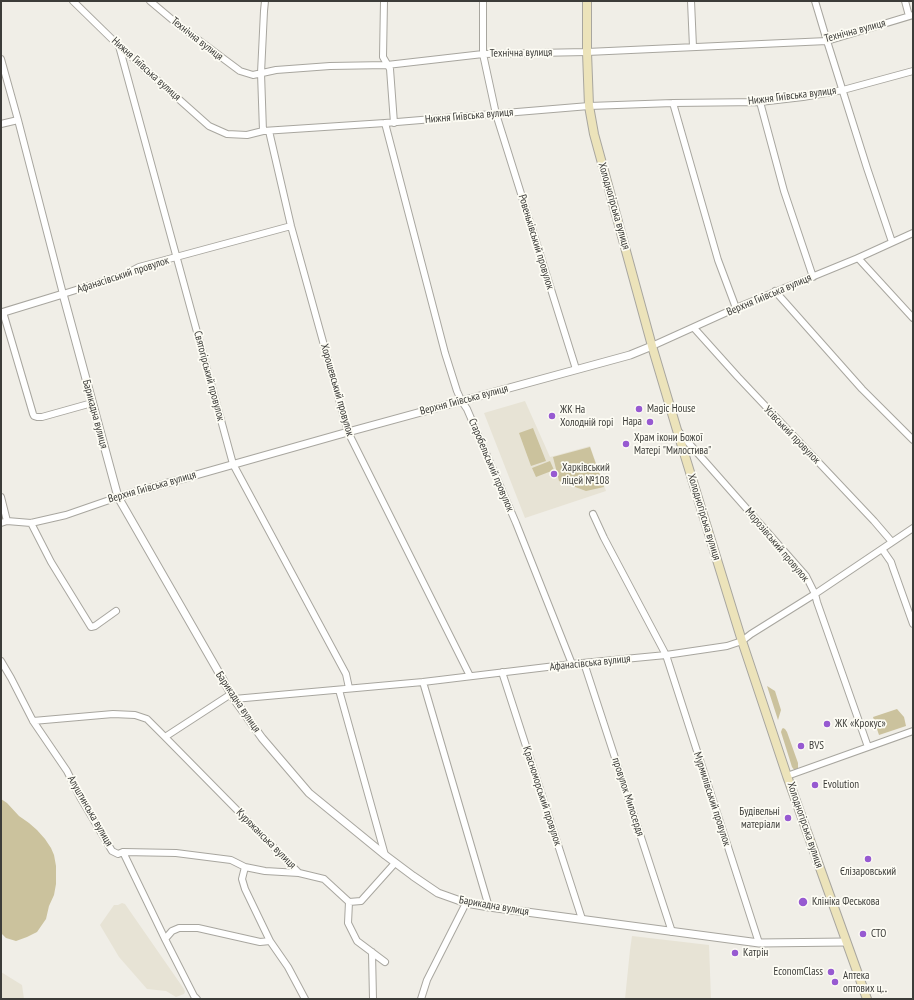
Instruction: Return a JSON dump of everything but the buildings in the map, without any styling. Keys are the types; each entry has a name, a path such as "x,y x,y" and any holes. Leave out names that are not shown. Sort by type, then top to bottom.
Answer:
{"main road":[{"name":"Холодногірська вулиця","path":"587,1 589,106 594,134 652,346 742,641 787,776 867,999"}],"street":[{"name":"Нижня Гиївська вулиця","path":"73,1 118,45 209,126 227,134 247,135 266,131 386,124 589,106 760,102 803,97 843,90 913,71"},
{"name":"Технічна вулиця","path":"150,1 181,27 240,71 253,75 276,70 387,64 483,54 587,52 827,41 911,16"},
{"name":"Хорошевський провулок","path":"265,1 261,73 266,131 348,432 470,676"},
{"path":"384,1 383,57 390,69 394,123"},
{"name":"Ровеньківський провулок","path":"483,1 483,54 496,114 576,369"},
{"path":"691,1 693,47"},
{"path":"815,1 867,168 892,242"},
{"path":"905,1 911,16"},
{"name":"Святогірський провулок","path":"118,45 233,464 346,674 349,688"},
{"name":"Барикадна вулиця","path":"1,59 118,497 232,697 262,738 310,792 412,876 438,893 466,903 672,932 759,942 846,942"},
{"path":"760,102 784,191 814,276"},
{"path":"673,103 702,208 718,260 736,308"},
{"path":"1,124 18,120"},
{"name":"Старобельський провулок","path":"386,124 445,352 461,400 467,409 516,523 572,664"},
{"name":"Афанасівський провулок","path":"2,313 124,276 139,267 291,226"},
{"name":"Верхня Гиївська вулиця","path":"4,522 31,523 66,514 118,497 233,464 461,400 630,355 775,291 858,258 913,233"},
{"path":"858,258 913,318"},
{"path":"775,291 862,389 913,440"},
{"path":"2,313 34,416 42,417 92,403"},
{"name":"Усівський провулок","path":"694,328 892,542"},
{"name":"Морозівський провулок","path":"677,430 806,576 815,594 868,748"},
{"path":"1,497 4,522"},
{"name":"Мурмилівський провулок","path":"593,514 604,538 666,655 759,942"},
{"path":"31,523 51,562 91,627 95,626 116,611"},
{"name":"Афанасівська вулиця","path":"165,737 232,697 339,690 423,682 572,664 666,655 727,646 742,641 913,528"},
{"path":"882,549 894,568 913,624"},
{"name":"Алуштинська вулиця","path":"1,662 33,721 67,771 80,797 112,851 118,854 123,852 165,939 194,996 197,999"},
{"name":"провулок Милосердя","path":"584,663 672,932"},
{"name":"Красноморський провулок","path":"502,672 582,920"},
{"path":"423,682 489,907"},
{"path":"339,690 385,855"},
{"path":"33,721 113,714 136,715 147,719 165,737"},
{"path":"787,776 913,731"},
{"name":"Куряжанська вулиця","path":"165,737 299,873 324,878 349,902"},
{"path":"123,852 176,853 231,860 245,866 265,871 299,873"},
{"path":"385,962 357,941 348,922 349,902 361,901 395,863"},
{"path":"245,866 242,879 245,889 270,941 288,967 306,999"},
{"path":"421,999 427,980 466,903"},
{"path":"165,939 172,931 179,928 198,928 260,942 270,941"},
{"path":"372,952 373,999"}],"shaded area":[{"name":"Харківський ліцей №108","path":"525,401 550,457 590,446 606,491 525,518 484,413"},
{"path":"533,428 546,461 531,466 519,433"},
{"path":"590,447 604,487 586,491 559,481 553,457"},
{"path":"550,461 554,470 536,477 532,468"},
{"path":"767,686 775,691 781,710 778,720"},
{"path":"897,709 904,717 906,726 879,735 873,717"},
{"path":"783,728 787,732 798,763 798,769 795,771 792,767 781,732"},
{"path":"1,799 37,830 45,839 54,855 56,866 56,884 54,895 49,906 46,919 37,932 16,941 6,938 1,933"},
{"path":"122,903 125,904 184,989 184,994 176,997 166,991 147,989 119,957 100,925 114,905"},
{"path":"632,936 709,945 711,999 625,999"},
{"path":"1,972 22,985 24,999 1,999"}],"place":[{"name":"Magic House","path":"639,409"},
{"name":"ЖК На Холодній горі","path":"552,416"},
{"name":"Нара","path":"650,422"},
{"name":"Храм ікони Божої Матері \"Милостива\"","path":"626,444"},
{"name":"Харківський ліцей №108","path":"554,474"},
{"name":"ЖК «Крокус»","path":"827,724"},
{"name":"BVS","path":"801,746"},
{"name":"Evolution","path":"815,785"},
{"name":"Будівельні матеріали","path":"788,818"},
{"name":"Єлізаровський","path":"868,859"},
{"name":"Клініка Феськова","path":"803,902"},
{"name":"СТО","path":"863,934"},
{"name":"Катрін","path":"735,953"},
{"name":"EconomClass","path":"831,972"},
{"name":"Аптека оптових ц‥","path":"835,982"}]}
